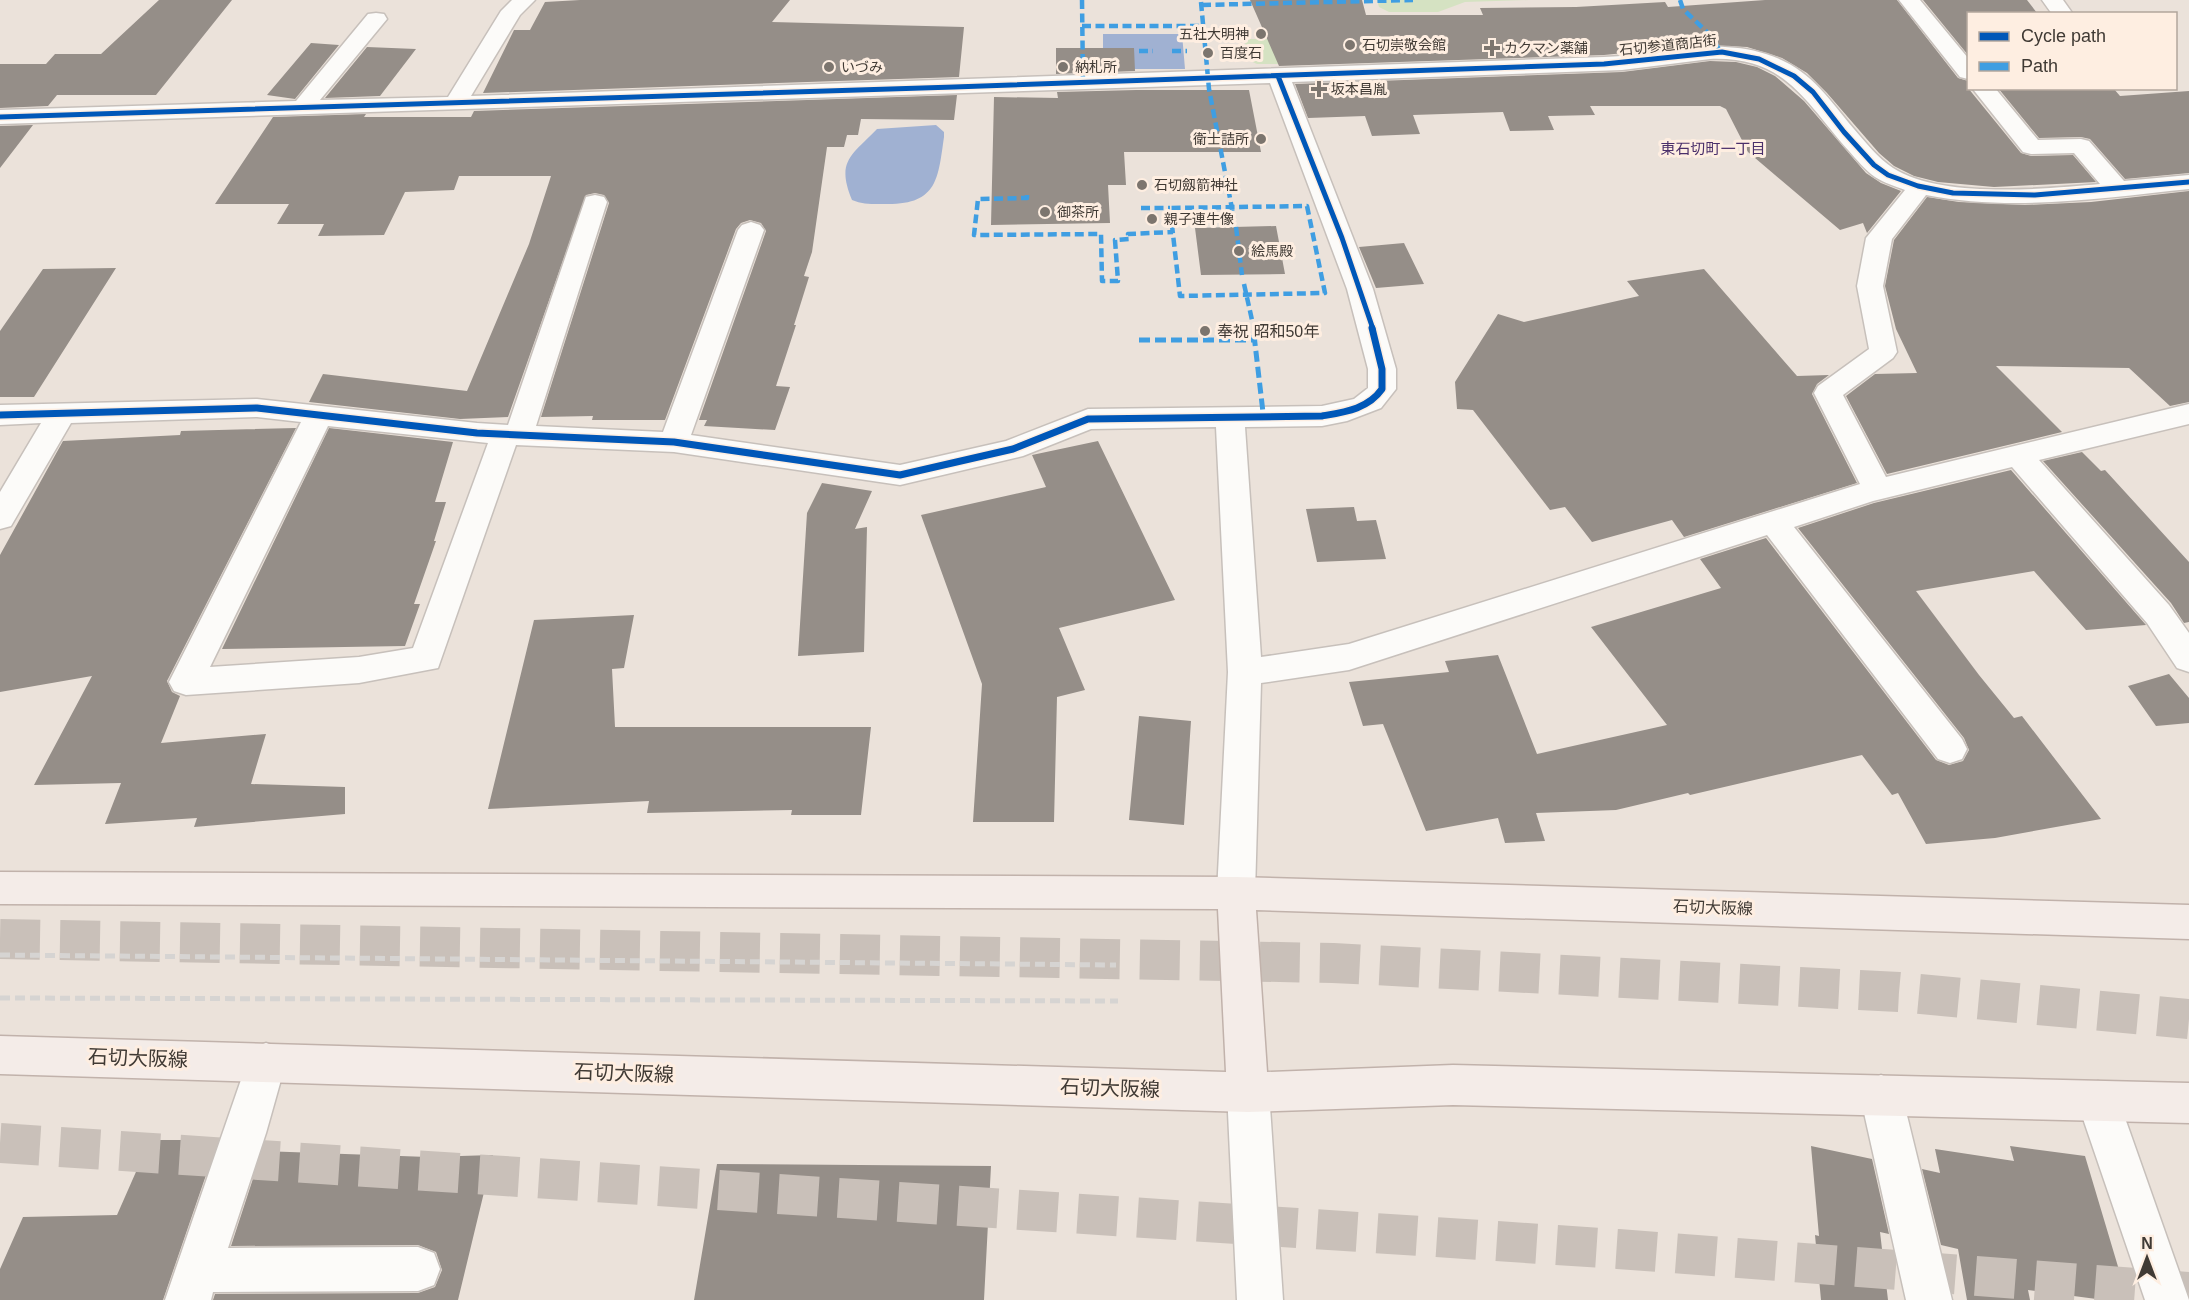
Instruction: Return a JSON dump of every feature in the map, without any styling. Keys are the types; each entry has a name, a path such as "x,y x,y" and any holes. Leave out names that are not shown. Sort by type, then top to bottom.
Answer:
{"main road":[{"name":"石切大阪線","path":"0,888 1236,893 2189,922"},
{"path":"1236,893 1248,1092"},
{"name":"石切大阪線","path":"0,1055 1248,1092 1453,1085 2189,1103"}],"street":[{"path":"455,104 512,11 525,0"},
{"path":"1909,0 1967,71"},
{"path":"2052,0 2061,12"},
{"path":"302,108 376,20"},
{"name":"石切参道商店街","path":"0,117 455,104 1626,63 1721,52 1747,55 1794,74 1875,166 1889,175 1920,187 1972,194 2090,193 2189,182"},
{"path":"0,415 257,408 512,435 674,442 900,475 1013,449 1088,419 1322,416 1351,411 1374,400 1383,386 1384,373 1378,345 1344,242 1278,76"},
{"path":"1985,90 2031,147 2081,146 2117,189"},
{"path":"1878,490 1828,393 1883,352 1870,286 1879,238 1920,187"},
{"path":"319,415 186,682 359,670 426,659 512,435 596,202"},
{"path":"674,442 751,230"},
{"path":"0,519 62,413"},
{"path":"1245,672 1349,657 1878,490 2189,414"},
{"path":"1230,417 1245,672 1236,893"},
{"path":"2019,455 2158,614 2189,659"},
{"path":"1774,523 1950,749"},
{"path":"266,1062 193,1285 418,1269"},
{"path":"1248,1092 1260,1300"},
{"path":"1881,1095 1929,1300"},
{"path":"2098,1101 2168,1300"}],"green space":[{"path":"1377,0 1529,0 1465,2 1438,12 1389,12 1379,7"},
{"path":"1250,39 1280,39 1283,64 1257,64 1248,60 1245,42"}],"water":[{"path":"1103,34 1182,34 1185,69 1103,69"},
{"path":"936,125 944,132 942,152 937,176 933,186 926,194 905,203 870,204 852,200 847,187 846,168 853,153 877,129"}],"building":[{"path":"159,0 232,0 156,95 57,95 48,106 0,108 0,64 46,64 55,54 101,54"},
{"path":"790,0 772,22 964,27 959,77 483,93 514,30 530,30 545,2"},
{"path":"1250,0 1362,0 1366,15 1483,15 1480,8 1576,7 1665,2 1668,7 1765,0 1897,0 1958,78 1967,81 1967,90 1970,90 2021,153 2031,156 2073,155 2096,182 1994,187 1938,182 1914,176 1894,166 1879,153 1807,73 1782,58 1747,47 1706,45 1604,55 1279,66"},
{"path":"1923,0 2027,0 2036,12 1967,12 1967,54"},
{"path":"311,43 339,45 295,99 267,95"},
{"path":"367,47 416,49 380,96 325,98"},
{"path":"1056,48 1134,48 1135,71 1056,74"},
{"path":"1710,61 1736,62 1757,67 1775,76 1804,101 1866,173 1881,183 1901,191 1867,233 1863,223 1840,230 1748,152 1726,109 1720,106 1590,106 1595,115 1548,116 1554,130 1510,131 1503,112 1413,115 1420,134 1372,136 1365,116 1308,118 1295,84 1622,72"},
{"path":"1249,90 1261,152 1124,152 1126,185 1108,185 1110,223 991,225 994,97 1058,98 1057,92"},
{"path":"2000,90 2115,90 2120,96 2189,91 2189,173 2125,179 2090,139 2081,137 2039,138"},
{"path":"957,95 954,120 861,119 858,135 847,135 844,147 827,147 812,252 804,276 809,277 776,386 790,387 775,430 704,426 707,420 699,420 766,231 761,223 750,220 741,223 736,229 665,420 592,420 593,416 541,417 609,203 604,195 595,193 586,195 508,417 460,419 309,402 323,374 467,391 529,244 551,176 459,176 454,190 405,192 384,235 318,236 324,224 277,224 289,204 215,204 273,117 366,114 364,117 471,117 474,111"},
{"path":"33,125 0,168 0,126"},
{"path":"2189,191 2189,402 2170,406 2129,368 1996,366 2062,432 1887,474 1846,396 1875,374 1917,373 1896,329 1885,286 1894,240 1927,197 1959,202 2025,205 2091,202"},
{"name":"絵馬殿","path":"1276,226 1285,274 1201,275 1195,228"},
{"path":"1404,243 1424,284 1376,288 1359,247"},
{"path":"116,268 34,397 0,397 0,331 43,269"},
{"path":"1704,269 1797,376 1829,375 1817,384 1812,394 1857,483 1684,537 1672,520 1592,542 1565,507 1550,510 1473,410 1457,409 1455,382 1498,314 1524,322 1639,296 1627,281"},
{"path":"296,428 167,681 172,692 180,696 161,743 266,734 251,784 345,787 345,814 194,827 197,818 105,824 121,783 34,785 92,676 0,692 0,555 63,441 180,435 181,431"},
{"path":"329,428 453,442 435,502 446,502 434,541 436,541 414,604 420,604 405,646 222,649"},
{"path":"1098,441 1175,600 1059,628 1085,690 1057,697 1054,822 973,822 982,684 921,515 1046,487 1032,455"},
{"path":"2082,452 2101,471 2105,470 2189,562 2189,622 2184,623 2171,603 2043,461"},
{"path":"2011,470 2146,625 2086,630 2034,571 1916,591 1979,675 2014,718 2022,716 2101,819 1995,838 1926,844 1898,793 1892,795 1862,755 1616,810 1536,813 1545,841 1505,843 1498,818 1426,831 1383,724 1363,726 1349,682 1449,672 1445,661 1498,655 1537,754 1667,725 1591,627 1721,588 1700,559 1766,538 1936,760 1949,765 1963,761 1969,750 1964,738 1798,528 1874,503"},
{"path":"822,483 872,491 855,529 867,527 864,652 798,656 807,513"},
{"path":"1354,507 1357,521 1376,520 1386,559 1317,562 1306,509"},
{"path":"634,615 624,668 612,669 615,727 871,727 861,815 791,815 792,810 647,813 649,801 488,809 534,620"},
{"path":"2169,674 2189,698 2189,723 2156,726 2128,686"},
{"path":"1139,716 1191,721 1184,825 1129,820"},
{"path":"150,1140 215,1140 211,1149 215,1149 163,1300 0,1300 0,1269 23,1217 117,1215"},
{"path":"1811,1146 1872,1159 1889,1234 1880,1232 1888,1300 1821,1300 1815,1235 1819,1236"},
{"path":"2010,1146 2085,1156 2128,1300 2104,1300 2028,1290 2030,1300 1967,1300 1958,1249 1941,1245 1922,1169 1940,1173 1935,1149 2014,1161"},
{"path":"262,1151 428,1157 493,1155 458,1300 213,1300 215,1294 418,1293 435,1287 442,1270 436,1252 418,1245 231,1246"},
{"path":"717,1164 991,1166 984,1300 694,1300"}],"tunnel":[{"path":"0,939 1333,963 1899,992 2189,1019"},
{"path":"0,1143 1618,1249 2189,1292"}],"railway":[{"path":"0,955 1116,965"},
{"path":"0,998 1118,1001"}],"marked path":[{"path":"1082,0 1083,82"},
{"path":"1202,5 1413,0"},
{"path":"1680,0 1683,9 1708,33 1721,52"},
{"path":"1201,2 1209,89 1234,219"},
{"path":"1082,26 1203,26"},
{"path":"1139,51 1153,51"},
{"path":"1172,51 1187,51"},
{"path":"1027,195 1027,198 978,199 974,235 1101,234 1102,281 1118,281 1115,240 1129,239 1128,234 1173,232 1170,208 1307,206 1325,293 1180,296 1173,232"},
{"path":"1141,208 1170,208"},
{"path":"1236,227 1242,275"},
{"path":"1244,284 1252,320"},
{"path":"1254,335 1264,421"},
{"path":"1139,340 1254,340"}],"cycle path":[{"path":"0,117 1604,64 1722,52 1747,55 1772,63 1794,76 1813,92 1844,132 1874,165 1888,175 1918,186 1953,193 1993,196 2078,193 2189,182"},
{"path":"0,415 257,408 477,433 674,442 900,475 1013,449 1088,419 1322,416 1356,409 1371,402 1382,389 1382,369 1374,334 1342,238 1278,76"}],"place":[{"name":"五社大明神","path":"1261,34"},
{"name":"石切崇敬会館","path":"1350,45"},
{"name":"カクマン薬舗","path":"1492,48"},
{"name":"百度石","path":"1208,53"},
{"name":"いづみ","path":"829,67"},
{"name":"納札所","path":"1063,67"},
{"name":"坂本昌胤","path":"1319,89"},
{"name":"衛士詰所","path":"1261,139"},
{"name":"石切劔箭神社","path":"1142,185"},
{"name":"御茶所","path":"1045,212"},
{"name":"親子連牛像","path":"1152,219"},
{"name":"絵馬殿","path":"1239,251"},
{"name":"奉祝 昭和50年","path":"1205,331"}],"district":[{"name":"東石切町一丁目","path":"1713,149"}]}
